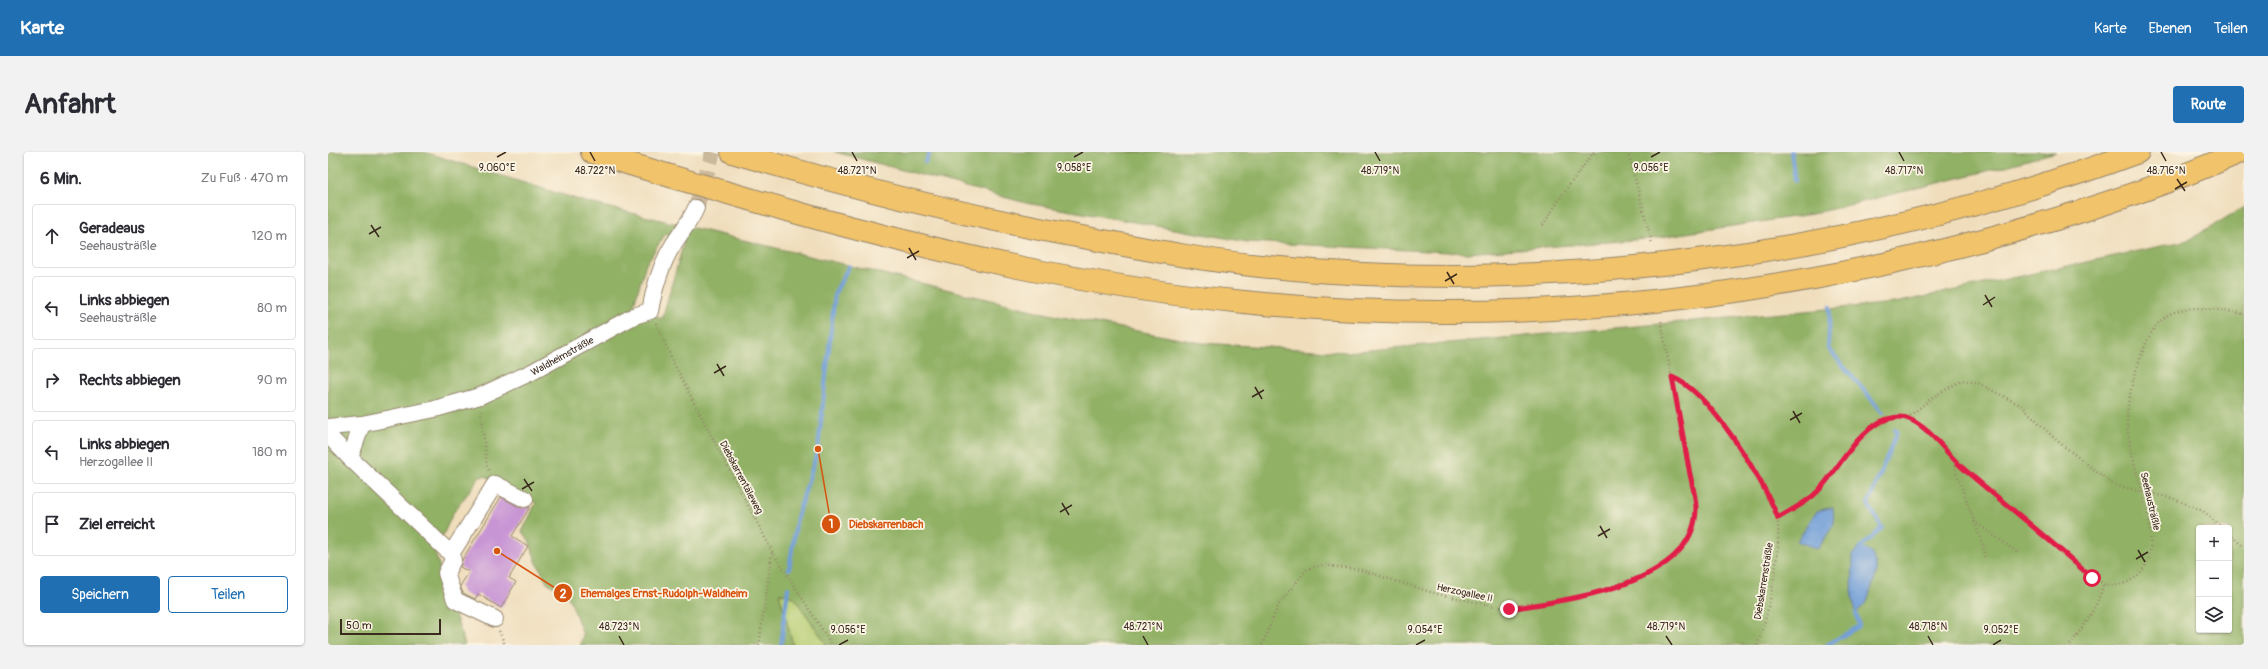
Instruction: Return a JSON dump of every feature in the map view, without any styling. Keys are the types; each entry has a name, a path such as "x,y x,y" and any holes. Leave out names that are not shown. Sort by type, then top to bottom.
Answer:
{"highway":[{"path":"592,152 713,189 886,236 982,259 1091,281 1206,298 1290,306 1468,312 1563,309 1647,302 1753,290 1847,273 1942,251 2044,223 2122,198 2240,152"},
{"path":"732,152 912,201 1002,222 1137,249 1268,267 1387,275 1462,275 1594,270 1718,257 1777,248 1851,234 1972,205 2032,188 2138,152"}],"lane":[{"path":"650,311 654,290 672,247 689,223 696,208"},
{"name":"Waldheimsträßle","path":"328,427 362,424 435,409 480,396 505,386 634,316 650,311"},
{"path":"350,458 362,424"},
{"path":"328,435 350,458 451,554 453,560 446,573 455,600 495,619"},
{"path":"451,554 495,484 525,499"}],"path":[{"path":"1543,225 1564,192 1594,152"},
{"path":"1628,152 1652,243"},
{"name":"Seehausträßle","path":"2103,585 2115,586 2128,582 2145,567 2150,553 2150,532 2129,445 2127,422 2130,398 2137,369 2148,337 2164,318 2173,312 2190,309 2244,314"},
{"name":"Diebskarrentäleweg","path":"650,311 673,362 772,551 832,645"},
{"name":"Herzogallee II","path":"1262,645 1279,604 1307,569 1323,565 1361,570 1437,594 1509,609 1579,598 1649,573 1668,562 1684,546 1691,531 1696,508 1661,321"},
{"path":"1672,377 1683,381 1702,398 1725,427 1748,462 1778,518 1808,500 1818,492 1863,435 1879,422 1895,417 1907,418 1926,431 1955,460 2092,578 2103,585 2100,598 2094,610 2070,645"},
{"path":"1907,418 1933,397 1962,380 1978,383 2022,406 2056,440 2114,485 2140,489 2156,496 2172,498 2203,511 2219,525"},
{"path":"480,396 487,467"},
{"path":"1955,460 1956,472 1983,545 1985,559"},
{"name":"Diebskarrensträßle","path":"1757,645 1762,632 1774,570 1778,518"},
{"path":"1974,521 2018,553"},
{"path":"2232,537 2244,547"},
{"path":"759,645 772,551"}],"green space":[{"path":"328,152 424,152 586,202 1057,316 1202,343 1347,352 1895,303 2189,240 2244,207 2244,645 827,645 794,597 779,593 793,645 580,645 583,635 570,599 547,582 536,561 529,540 522,532 536,503 485,476 480,477 453,513 435,553 465,645 328,645","holes":["666,233 684,242 662,319 634,304 646,264"]},
{"path":"835,152 2056,152 1999,168 1812,214 1647,239 1467,253 1248,242 1026,203"},
{"path":"779,593 794,597 827,645 793,645"}],"water":[{"path":"1833,507 1834,524 1818,549 1797,541 1817,511"},
{"path":"1861,547 1872,552 1877,571 1867,602 1856,613 1852,598 1853,554"}],"building":[{"path":"501,497 521,508 530,507 512,536 528,546 509,578 516,582 501,608 478,594 475,599 463,593 460,586 469,572 460,567 462,560"}],"waterway":[{"path":"925,162 930,152"},
{"path":"1791,152 1795,181"},
{"path":"789,569 797,517 818,449 835,293 849,266"},
{"path":"1830,307 1828,348 1883,413"},
{"path":"1861,547 1882,528 1868,504 1897,432 1895,430"},
{"path":"781,645 788,588"},
{"path":"1827,645 1859,626 1856,613"}],"tunnel":[{"path":"696,208 713,152"}],"place":[{"name":"Diebskarrenbach","path":"818,449"},
{"name":"Ehemalges Ernst-Rudolph-Waldheim","path":"497,551"}],"route":[{"path":"1509,609 1579,598 1615,587 1649,573 1668,562 1684,546 1691,531 1696,508 1672,377 1683,381 1702,398 1725,427 1766,492 1778,518 1796,508 1818,492 1863,435 1879,422 1895,417 1907,418 1918,424 1964,469 2019,514 2092,578"}]}
